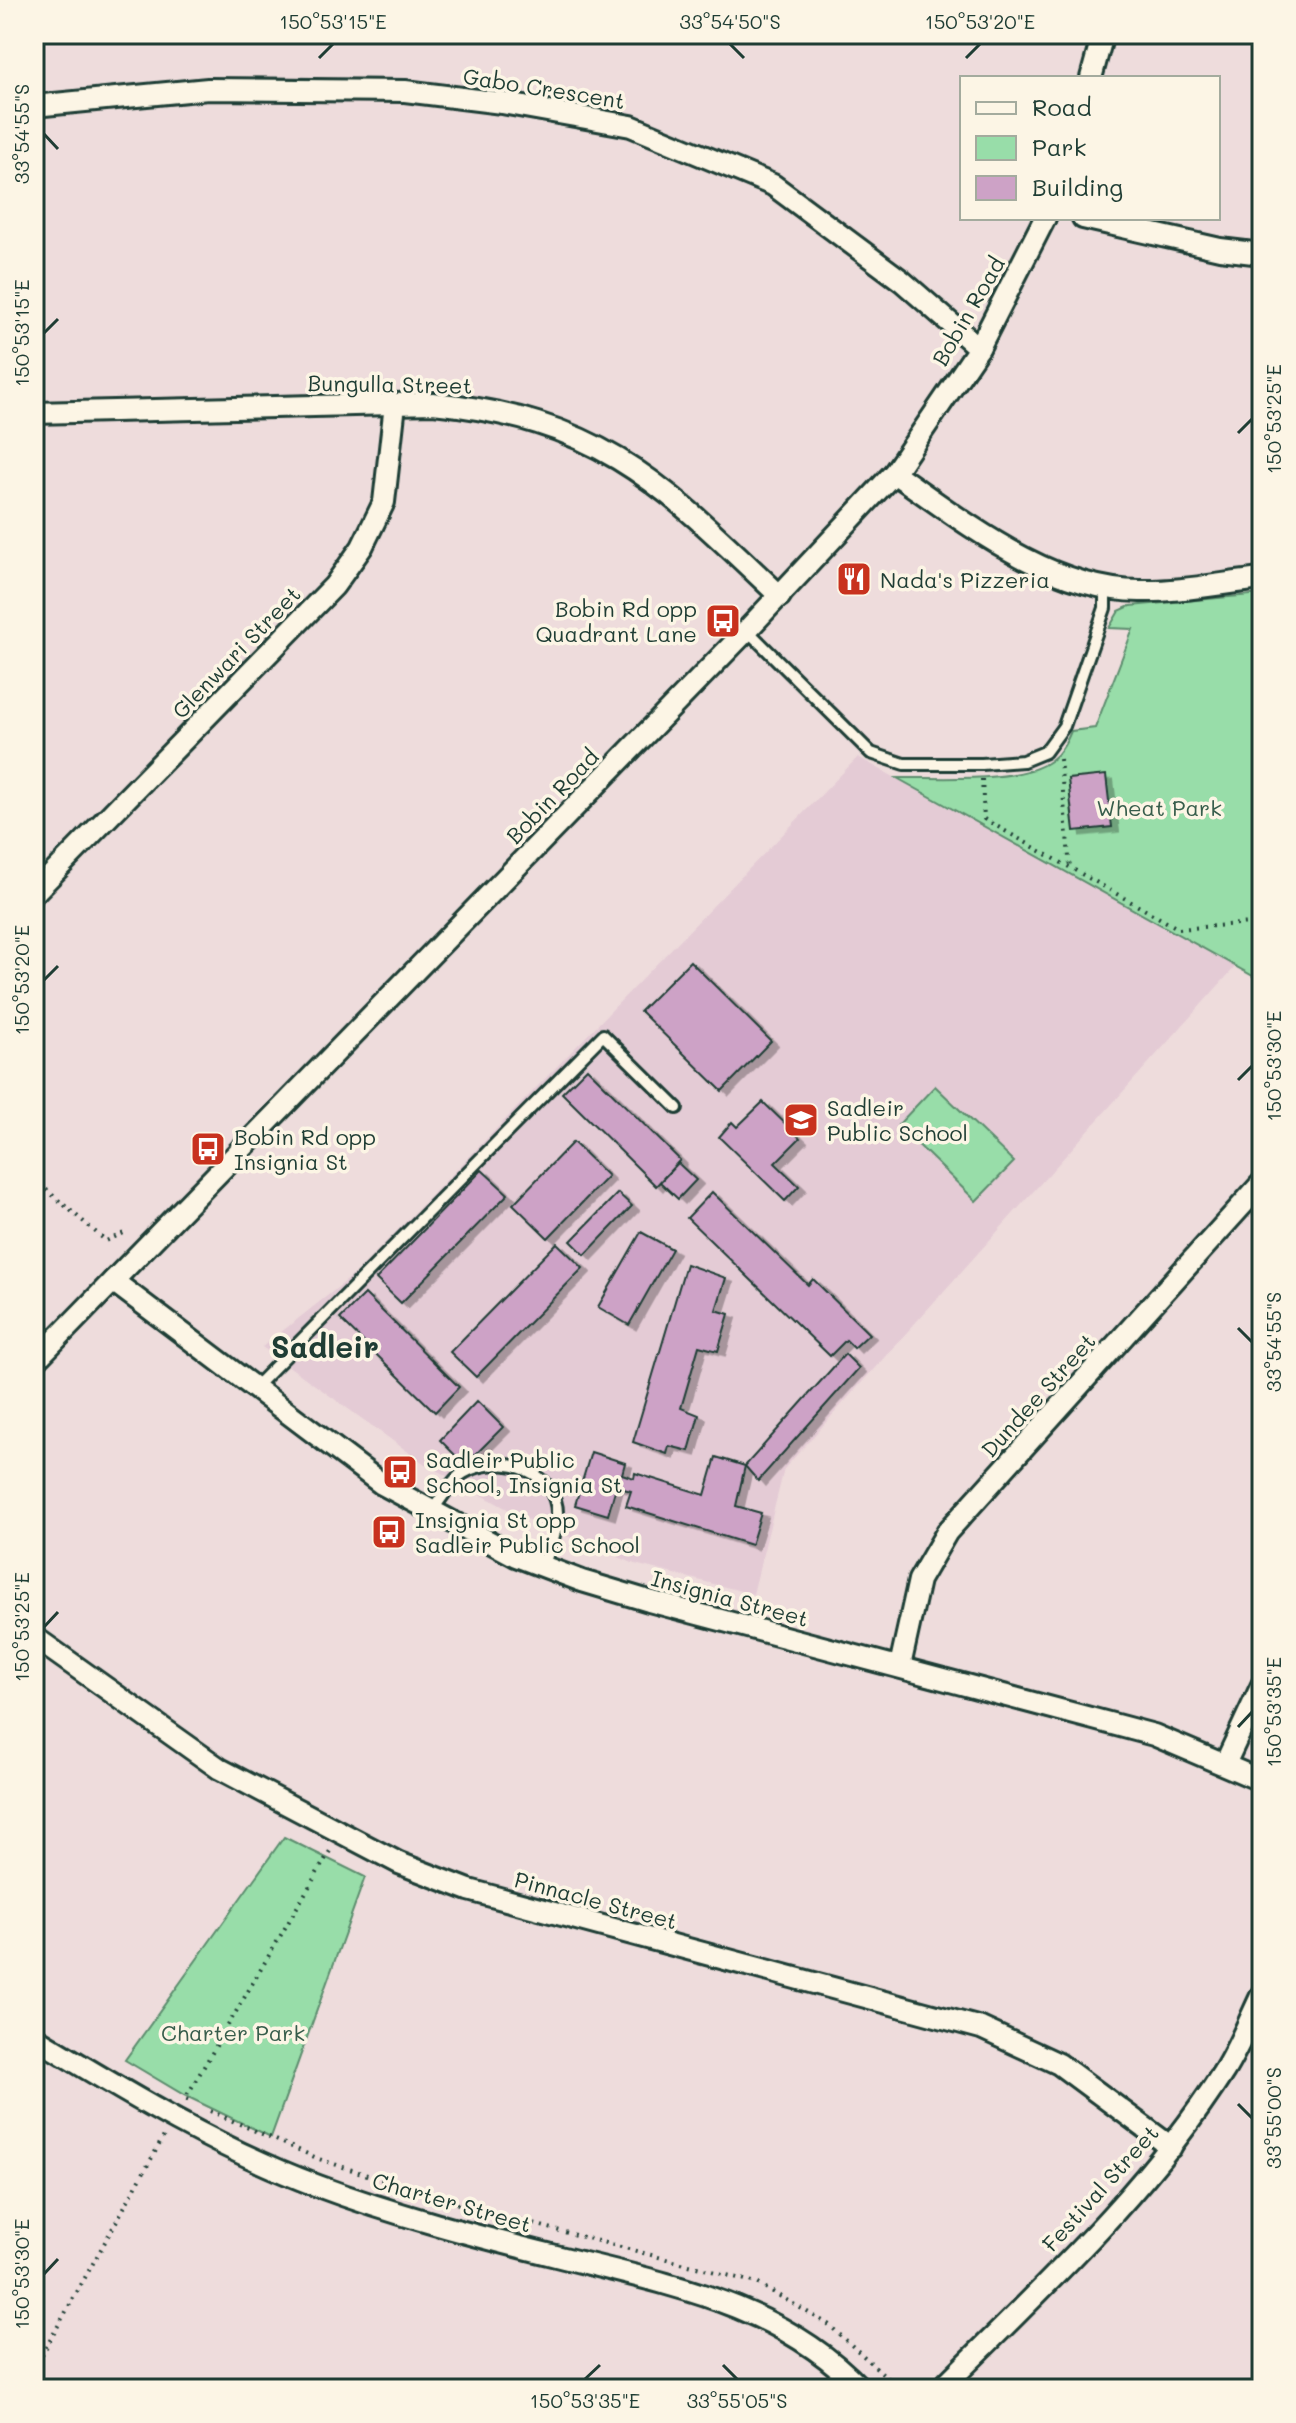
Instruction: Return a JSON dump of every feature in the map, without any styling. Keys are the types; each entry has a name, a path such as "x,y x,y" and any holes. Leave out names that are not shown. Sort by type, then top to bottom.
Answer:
{"street":[{"path":"1092,76 1103,34"},
{"name":"Gabo Crescent","path":"34,106 208,89 405,91 502,103 631,126 773,185 902,281 979,348"},
{"name":"Bobin Road","path":"34,1362 780,596 894,473 979,348 1044,220"},
{"path":"1092,220 1220,249 1262,254"},
{"name":"Bungulla Street","path":"34,413 395,404 478,408 578,436 649,476 681,501 780,596"},
{"name":"Glenwari Street","path":"34,893 334,586 362,547 384,502 395,404"},
{"path":"894,473 1014,552 1087,585 1140,592 1262,579"},
{"name":"Dundee Street","path":"900,1666 919,1580 947,1532 1262,1183"},
{"name":"Insignia Street","path":"113,1281 382,1484 431,1512 543,1566 649,1601 1154,1735 1262,1781"},
{"name":"Pinnacle Street","path":"34,1637 220,1769 399,1863 469,1890 981,2028 1059,2064 1171,2147"},
{"path":"1225,1764 1262,1685"},
{"name":"Festival Street","path":"941,2389 1074,2255 1171,2147 1226,2069 1262,1994"},
{"name":"Charter Street","path":"34,2037 173,2119 316,2186 408,2216 702,2293 752,2311 806,2341 861,2389"}],"lane":[{"path":"747,630 871,753 904,764 1023,761 1045,752 1064,726 1105,608 1105,587"},
{"path":"255,1387 603,1035 677,1108"},
{"path":"431,1512 459,1477 489,1464 518,1465 544,1480 555,1500 557,1528 543,1566"}],"path":[{"path":"1052,743 1060,758 1070,868"},
{"path":"982,764 984,819 1070,868 1179,929 1262,922"},
{"path":"34,1179 106,1241 124,1233"},
{"path":"185,2099 331,1849"},
{"path":"34,2369 165,2133"}],"shaded area":[{"name":"Sadleir Public School","path":"858,757 1236,966 784,1469 753,1594 635,1564 524,1518 425,1464 262,1347 355,1274"}],"green space":[{"name":"Wheat Park","path":"1262,594 1262,981 897,778 998,776 1036,768 1050,761 1065,744 1071,731 1095,728 1133,629 1109,628 1119,611 1130,606"},
{"path":"935,1086 1014,1162 976,1201 898,1125"},
{"name":"Charter Park","path":"284,1837 365,1877 271,2137 184,2095 125,2060"}],"building":[{"path":"1106,775 1112,827 1074,831 1068,779"},
{"path":"690,961 771,1041 722,1091 640,1011"},
{"path":"587,1068 680,1160 656,1186 562,1093"},
{"path":"763,1102 800,1138 775,1163 799,1186 785,1201 719,1137 732,1122 737,1127"},
{"path":"573,1142 608,1176 548,1238 513,1204"},
{"path":"678,1163 696,1180 678,1199 660,1182"},
{"path":"482,1170 508,1194 401,1303 376,1279"},
{"path":"712,1192 808,1285 813,1279 869,1334 854,1348 846,1340 830,1356 687,1218"},
{"path":"618,1193 632,1206 585,1255 571,1241"},
{"path":"641,1232 672,1249 629,1325 598,1307"},
{"path":"557,1243 583,1268 476,1377 450,1352"},
{"path":"686,1264 726,1278 716,1310 729,1314 718,1351 699,1346 681,1408 699,1415 689,1451 669,1446 667,1454 633,1442"},
{"path":"365,1294 459,1387 435,1412 340,1319"},
{"path":"845,1354 859,1368 758,1481 745,1466"},
{"path":"477,1401 503,1427 465,1465 440,1440"},
{"path":"591,1452 625,1463 622,1474 634,1478 635,1473 705,1495 716,1457 745,1466 736,1506 761,1513 751,1545 626,1506 631,1491 616,1487 608,1515 575,1505"}],"place":[{"name":"Nada's Pizzeria","path":"854,579"},
{"name":"Bobin Rd opp Quadrant Lane","path":"723,621"},
{"name":"Sadleir Public School","path":"801,1120"},
{"name":"Bobin Rd opp Insignia St","path":"208,1149"},
{"name":"Sadleir Public School, Insignia St","path":"400,1472"},
{"name":"Insignia St opp Sadleir Public School","path":"389,1532"}],"district":[{"name":"Sadleir","path":"325,1346"}]}
